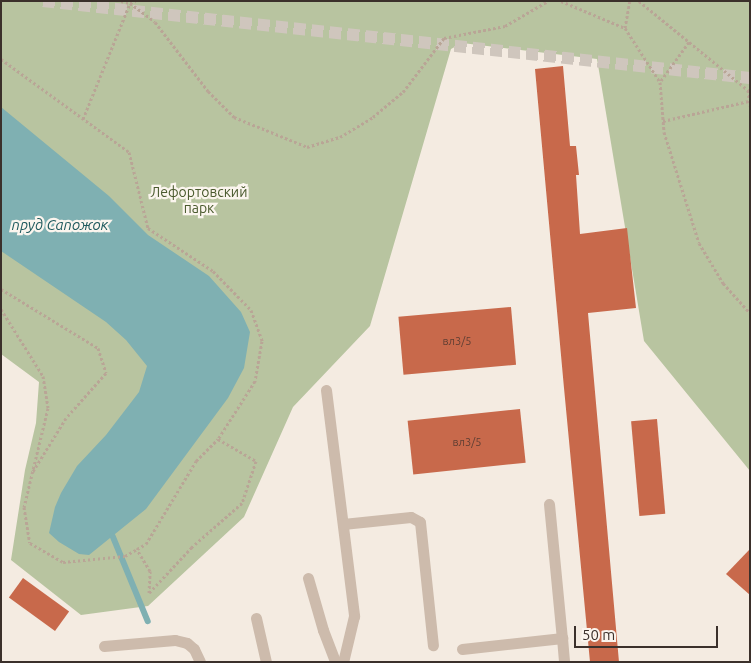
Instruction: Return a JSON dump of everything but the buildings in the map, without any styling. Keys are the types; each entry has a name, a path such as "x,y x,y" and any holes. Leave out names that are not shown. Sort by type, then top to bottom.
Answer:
{"lane":[{"path":"326,390 354,616 343,662"},
{"path":"549,504 564,662"},
{"path":"343,524 411,517 420,522 433,644"},
{"path":"308,578 334,662"},
{"path":"256,618 266,662"},
{"path":"462,649 562,638"},
{"path":"104,646 175,640 187,643 194,650 200,662"}],"path":[{"path":"121,1 130,3 155,22 208,91 234,117 306,147 340,137 373,117 403,92 444,38 505,26 548,1"},
{"path":"83,118 130,3 136,1"},
{"path":"561,1 625,28 660,82 664,132 699,243 723,283 750,313"},
{"path":"625,28 630,1"},
{"path":"639,1 749,91 750,106"},
{"path":"660,82 689,42"},
{"path":"1,59 129,152 148,228 213,271 251,310 262,341 255,381 218,440 196,461 146,544 137,550 125,556 63,562 30,543 24,507 48,408 43,376 1,309"},
{"path":"663,121 749,101"},
{"path":"1,289 98,348 106,373 66,418 30,477"},
{"path":"137,550 150,572 149,592 192,547 242,503 256,461 218,440"}],"green space":[{"name":"Лефортовский парк","path":"1,1 750,1 750,471 644,341 597,59 462,43 451,49 370,326 293,407 244,517 148,606 81,615 11,560 25,470 36,423 39,382 1,354"}],"water":[{"name":"пруд Сапожок","path":"1,107 109,196 148,235 209,276 241,312 250,332 244,368 228,398 146,509 89,555 79,554 59,542 49,533 55,507 77,466 106,435 139,392 147,366 126,340 106,322 1,251"}],"waterway":[{"path":"113,536 148,621"}],"tunnel":[{"path":"43,1 750,78"}]}
